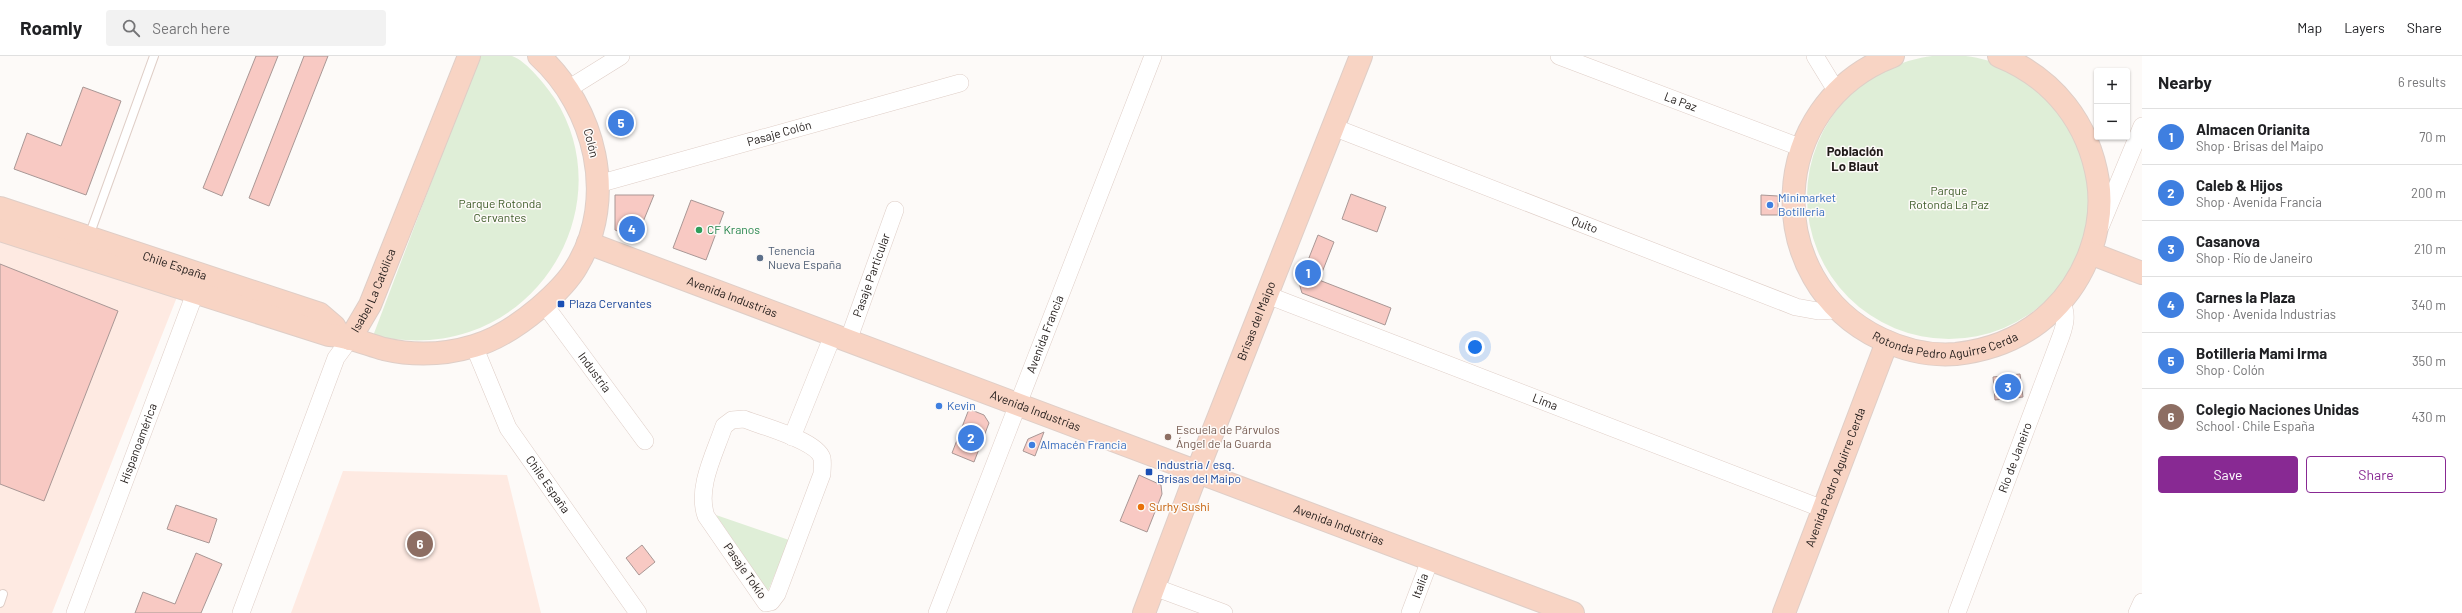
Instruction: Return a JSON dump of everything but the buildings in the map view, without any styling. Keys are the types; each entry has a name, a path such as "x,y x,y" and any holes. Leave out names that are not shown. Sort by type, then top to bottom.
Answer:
{"street":[{"name":"Isabel La Católica","path":"241,613 336,358 345,337 370,305 469,56"},
{"name":"Colón","path":"539,56 568,89 587,125 593,144 598,184 597,204 588,243"},
{"path":"568,89 621,56"},
{"name":"Avenida Francia","path":"937,613 1016,404 1153,56"},
{"name":"Brisas del Maipo","path":"1144,613 1197,472 1361,56"},
{"name":"La Paz","path":"1559,56 1802,148"},
{"path":"1815,56 1837,92"},
{"name":"Rotonda Pedro Aguirre Cerda","path":"1893,56 1867,68 1837,92 1811,128 1802,148 1795,172 1793,197 1797,234 1809,270 1822,291 1838,310 1868,333 1887,342 1908,350 1929,353 1971,352 2011,340 2029,330 2061,302 2079,276 2092,246 2099,190 2095,166 2085,136 2059,96 2036,75 1999,56"},
{"name":"Pasaje Colón","path":"598,184 960,82"},
{"path":"2142,126 2125,170 2092,246 2142,273"},
{"name":"Quito","path":"1333,127 1796,307 1818,311 1838,310"},
{"path":"2095,166 2113,173 2125,170"},
{"name":"Chile España","path":"0,208 89,238 199,284 329,335 345,337 410,354 435,354 474,346 501,335 525,320 544,304 577,266 588,243"},
{"name":"Pasaje Particular","path":"840,338 895,210"},
{"name":"Chile España","path":"0,230 199,284"},
{"name":"Avenida Industrias","path":"588,243 1573,613"},
{"name":"Hispanoamérica","path":"75,613 199,284"},
{"name":"Lima","path":"1267,295 1823,509"},
{"name":"Río de Janeiro","path":"1957,613 2061,336 2065,317 2065,308 2061,302"},
{"name":"Industria","path":"544,304 645,441"},
{"path":"792,437 840,338"},
{"name":"Avenida Pedro Aguirre Cerda","path":"1784,613 1887,342"},
{"name":"Chile España","path":"474,346 508,428 638,613"},
{"name":"Pasaje Tokio","path":"744,419 792,437 814,448 822,458 822,474 777,594 771,602 766,603 706,516 702,505 704,488 724,426 732,420 744,419"},
{"name":"Italia","path":"1410,613 1430,560"},
{"path":"1154,587 1224,613"},
{"path":"2138,613 2142,602"}],"lane":[{"path":"89,238 154,56"},
{"path":"0,603 3,594"}],"shaded area":[{"path":"0,239 177,297 52,613 0,613"},
{"path":"343,471 507,475 541,613 291,613"}],"green space":[{"name":"Parque Rotonda La Paz","path":"1949,55 1990,61 2016,72 2039,87 2059,107 2074,130 2085,156 2091,197 2085,238 2074,264 2059,287 2039,307 2016,322 1990,333 1949,339 1908,333 1882,322 1859,307 1839,287 1824,264 1813,238 1807,197 1813,156 1824,130 1839,107 1859,87 1882,72 1908,61"},
{"name":"Parque Rotonda Cervantes","path":"479,56 512,56 518,59 536,75 555,99 571,132 578,167 577,202 568,236 552,267 530,294 502,316 469,332 457,336 433,340 409,340 373,336"},
{"path":"716,515 789,540 768,591"}],"place":[{"name":"Botilleria Mami Irma","path":"621,123"},
{"name":"Minimarket Botilleria","path":"1770,205"},
{"name":"Carnes la Plaza","path":"632,229"},
{"name":"CF Kranos","path":"699,230"},
{"name":"Tenencia Nueva España","path":"760,258"},
{"name":"Almacen Orianita","path":"1308,273"},
{"name":"Plaza Cervantes","path":"561,304"},
{"name":"Casanova","path":"2008,387"},
{"name":"Kevin","path":"939,406"},
{"name":"Escuela de Párvulos Ángel de la Guarda","path":"1168,437"},
{"name":"Caleb & Hijos","path":"971,438"},
{"name":"Almacén Francia","path":"1032,445"},
{"name":"Industria / esq. Brisas del Maipo","path":"1149,472"},
{"name":"Surhy Sushi","path":"1141,507"},
{"name":"Colegio Naciones Unidas","path":"420,544"}],"district":[{"name":"Población Lo Biaut","path":"1855,158"}]}
